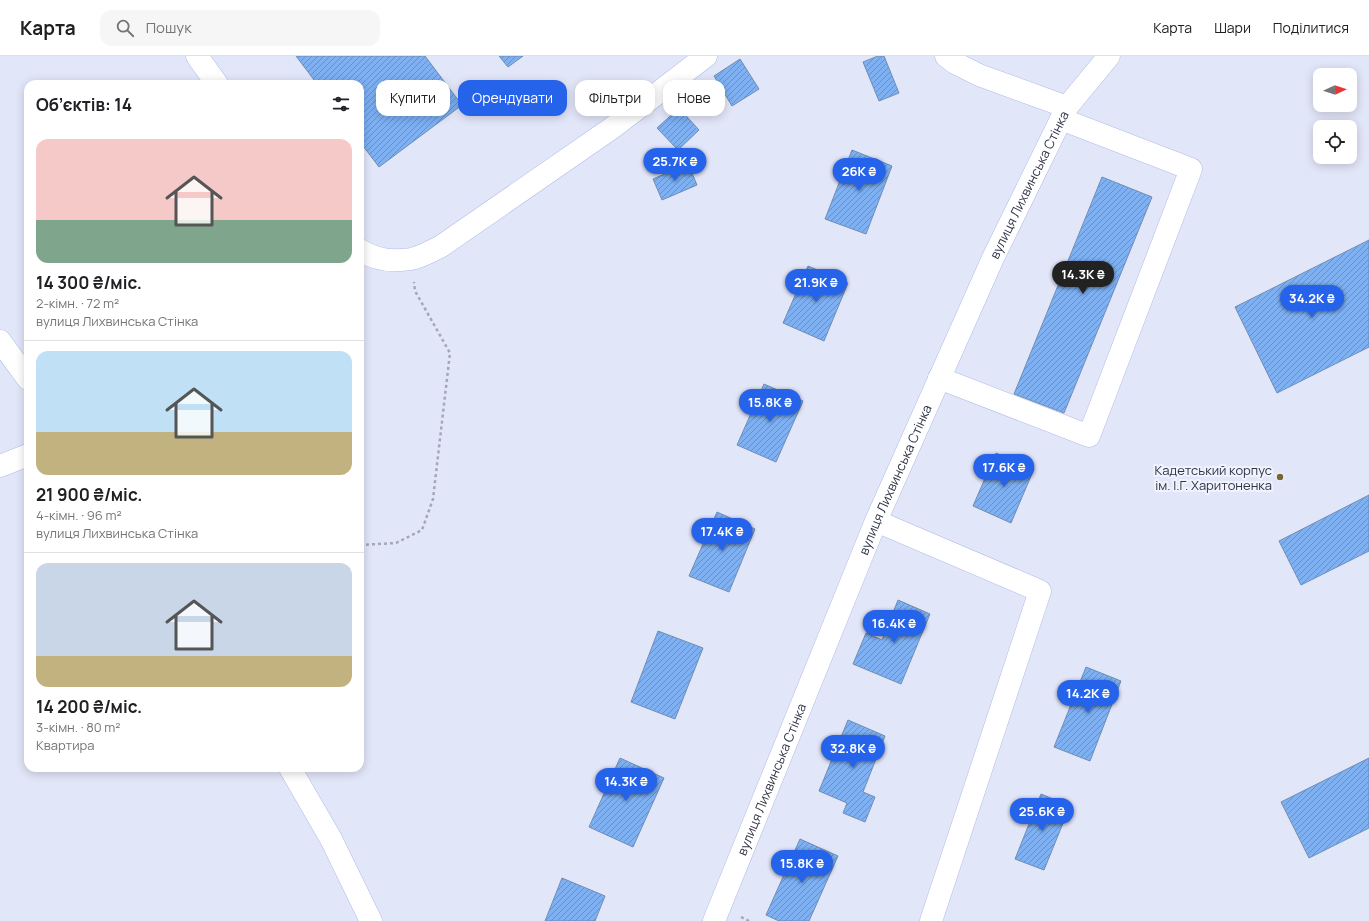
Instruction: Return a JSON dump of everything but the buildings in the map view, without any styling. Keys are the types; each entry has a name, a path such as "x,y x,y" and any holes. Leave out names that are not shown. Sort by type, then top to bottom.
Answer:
{"street":[{"path":"197,56 214,80"},
{"path":"364,252 368,255 389,260 412,259 440,247 612,128 706,56"},
{"path":"939,378 1089,436 1191,169 979,75 955,63 946,56"},
{"name":"вулиця Лихвинська Стінка","path":"714,921 876,521 993,258 1064,113 1109,56"},
{"path":"0,341 24,374"},
{"path":"0,466 24,457"},
{"path":"876,521 1040,591 931,921"},
{"path":"292,772 331,839 371,921"}],"path":[{"path":"364,545 396,543 422,530 433,499 450,352 414,291 412,259"}],"place":[{"name":"Кадетський корпус ім. І.Г. Харитоненка","path":"1280,477"}]}
